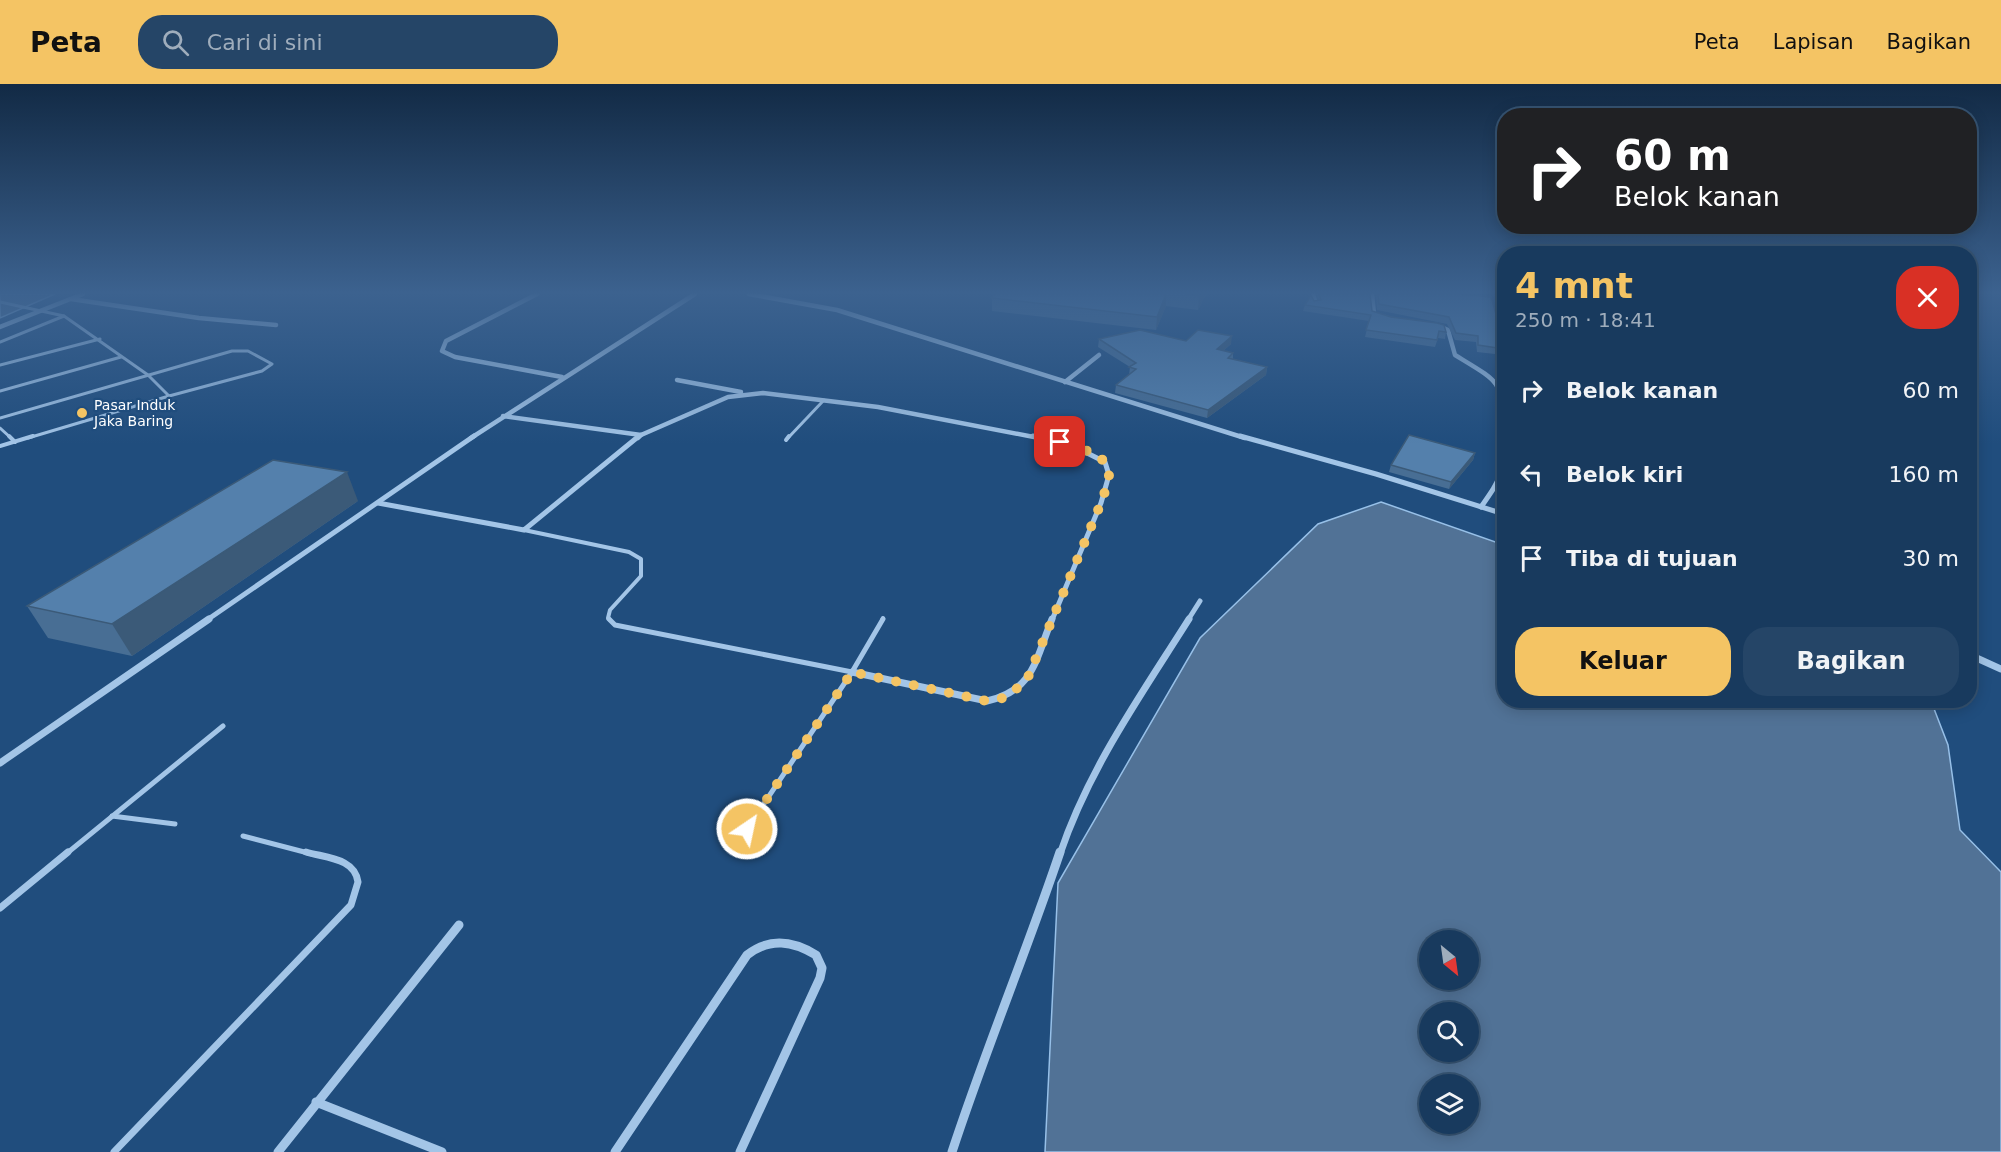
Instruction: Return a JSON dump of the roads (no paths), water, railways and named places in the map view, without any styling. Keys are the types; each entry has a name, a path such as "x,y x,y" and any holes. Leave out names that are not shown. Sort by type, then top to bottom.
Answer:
{"street":[{"path":"445,344 442,351 455,357 563,378"},
{"path":"0,763 503,416 617,344"},
{"path":"944,344 1195,424 1497,512"},
{"path":"1452,344 1455,354 1495,379 1497,383"},
{"path":"1065,382 1099,355"},
{"path":"677,380 748,393 824,400 958,420 1060,442 1098,457 1108,467 1109,475 1101,503 1026,682 1016,691 1003,698 987,701 852,672"},
{"path":"378,503 524,530 641,435 698,408 748,393"},
{"path":"503,416 641,435"},
{"path":"1481,507 1497,484"},
{"path":"952,1152 986,1049 1027,950 1070,824 1105,752 1200,601"},
{"path":"1977,658 2001,669"},
{"path":"278,1152 459,925"},
{"path":"615,1152 747,955 762,944 776,941 816,955 822,968 820,978 740,1152"},
{"path":"316,1102 442,1152"}],"lane":[{"path":"0,365 81,344"},
{"path":"106,344 148,375 169,396"},
{"path":"0,418 238,351 248,351 272,364 262,370 0,447"},
{"path":"0,392 121,357"},
{"path":"786,440 824,400"},
{"path":"0,428 15,442"},
{"path":"524,530 628,552 640,559 643,571 610,610 608,618 615,625 852,672"},
{"path":"747,829 852,672 883,618"},
{"path":"0,908 223,726"},
{"path":"112,816 175,824"},
{"path":"114,1152 351,905 360,887 357,872 347,863 243,836"}],"water":[{"path":"1381,502 1497,543 1497,708 1934,708 1948,745 1960,830 2001,872 2001,1152 1045,1152 1058,883 1200,638 1318,524"}],"place":[{"name":"Pasar Induk Jaka Baring","path":"82,413"}]}
